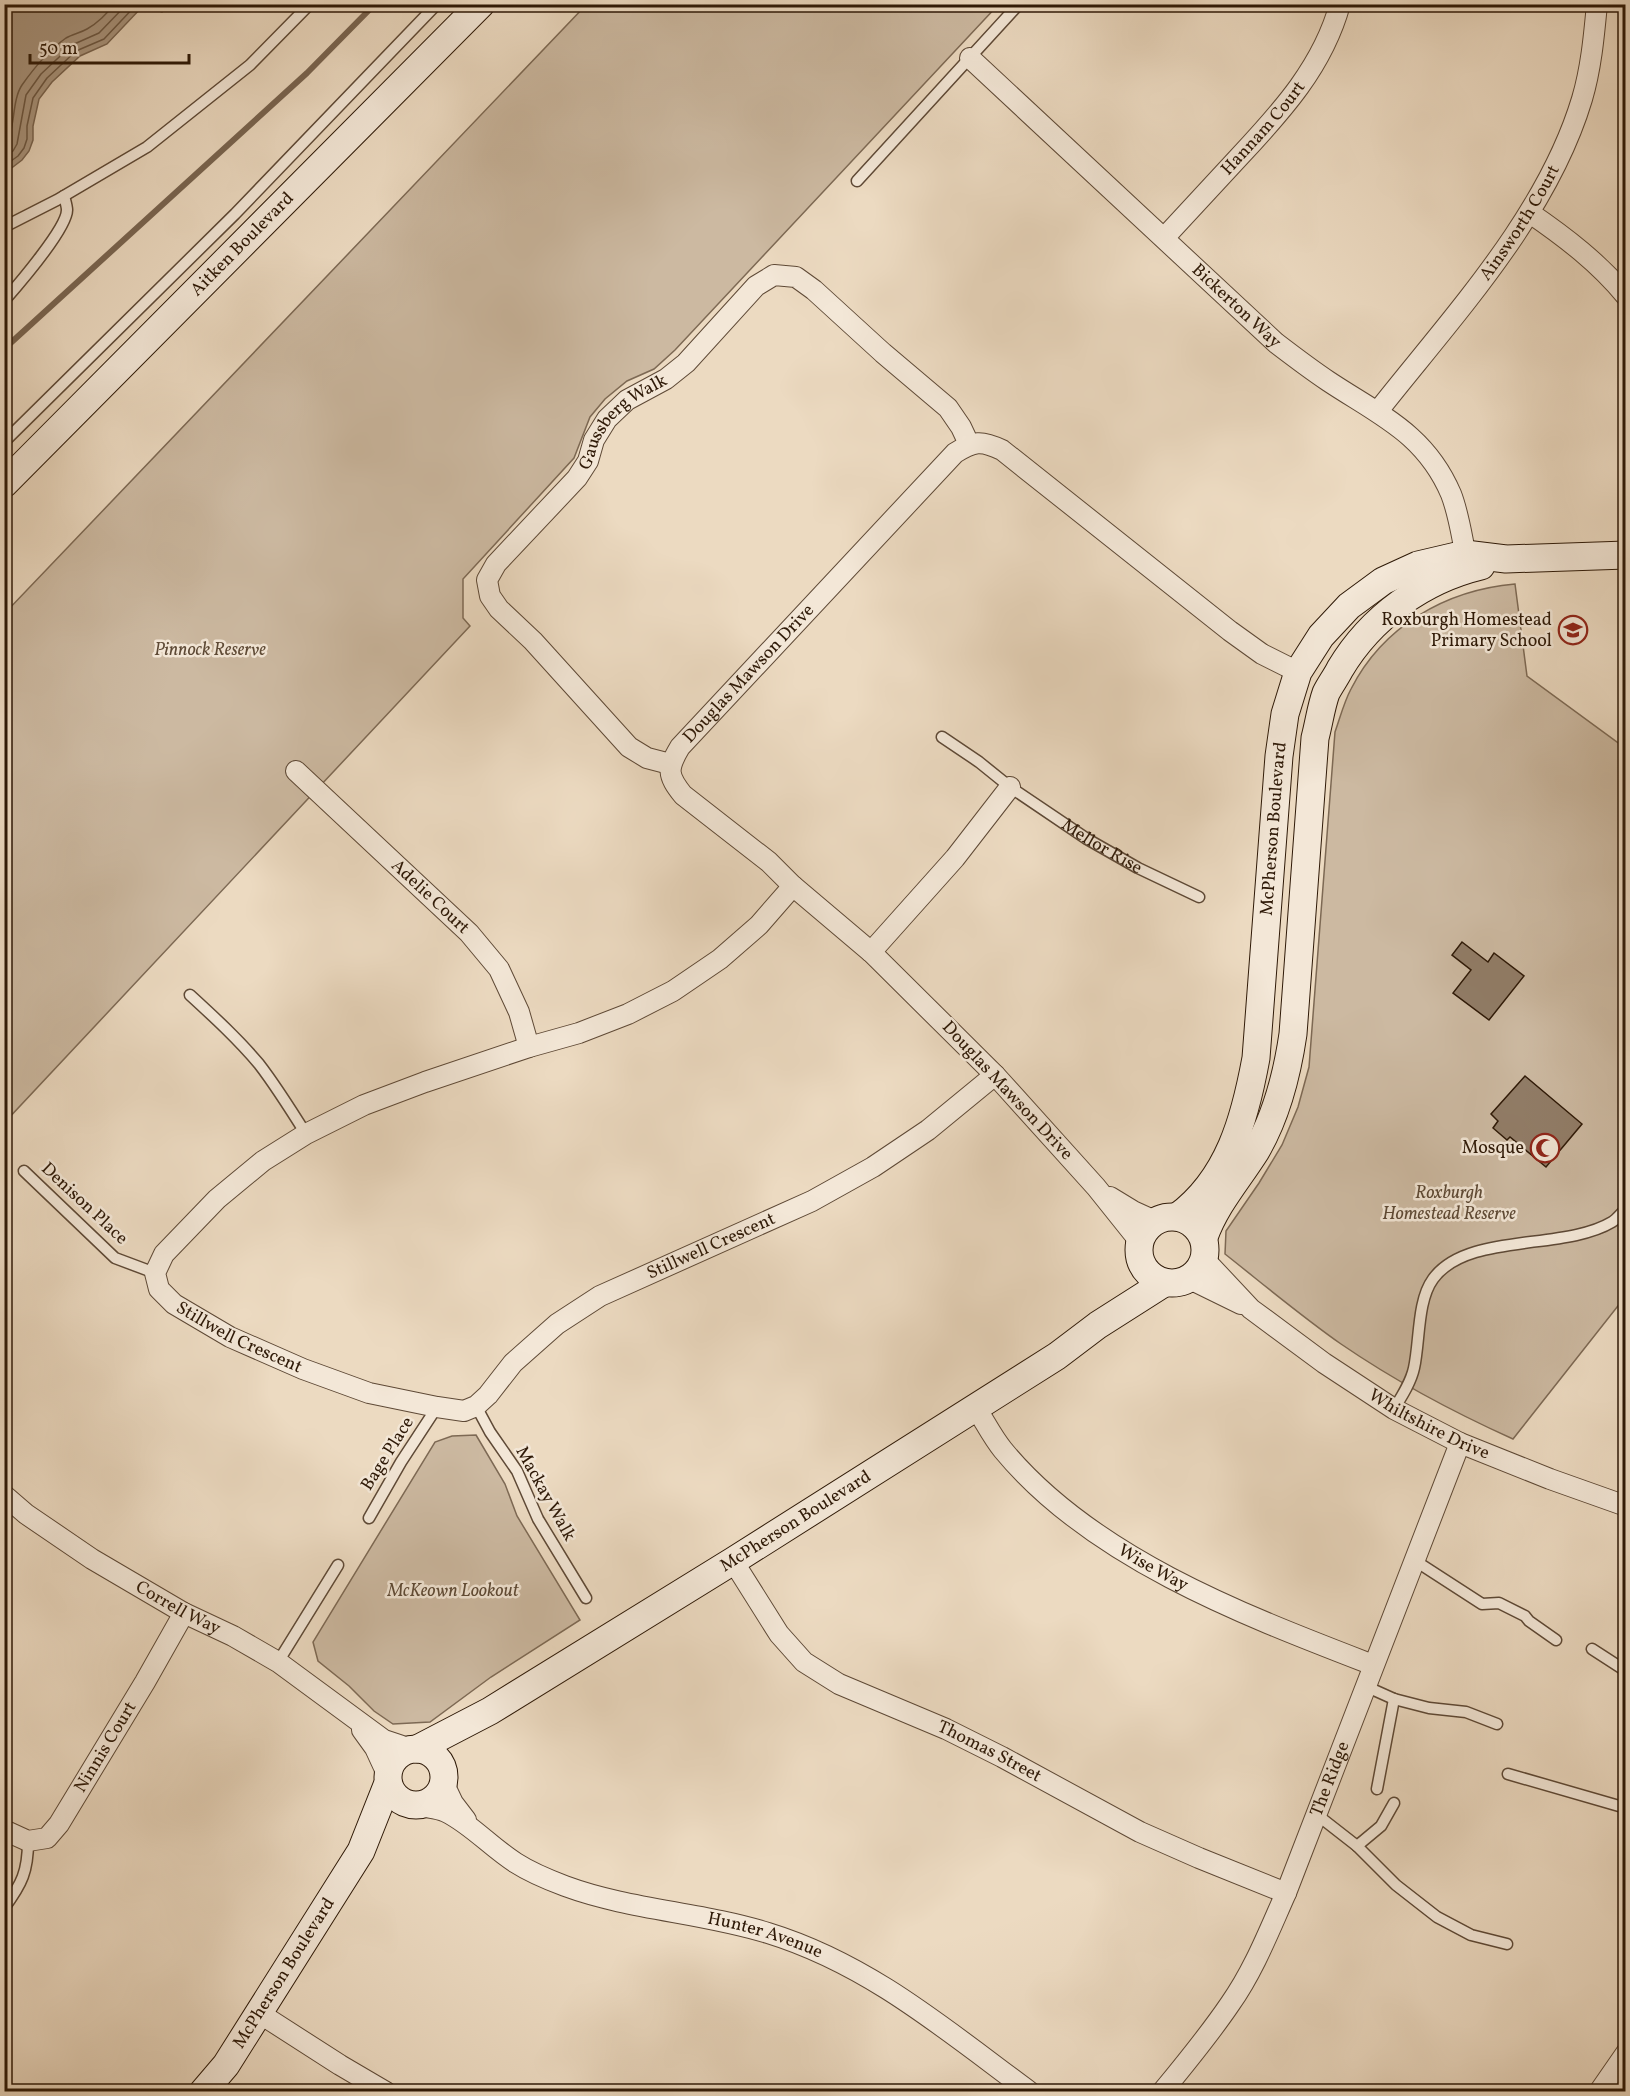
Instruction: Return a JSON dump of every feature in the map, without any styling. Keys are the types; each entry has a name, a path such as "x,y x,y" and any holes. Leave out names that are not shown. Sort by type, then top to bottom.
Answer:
{"street":[{"name":"Aitken Boulevard","path":"4,484 481,4"},
{"name":"Hannam Court","path":"1164,238 1275,118 1311,71 1336,19 1340,4"},
{"name":"Ainsworth Court","path":"1378,411 1498,259 1530,213 1560,157 1582,98 1593,41 1597,4"},
{"name":"Bickerton Way","path":"970,58 1276,343 1328,381 1378,411 1409,434 1435,463 1451,494 1458,514 1467,561"},
{"path":"1530,213 1571,241 1626,296"},
{"name":"Gaussberg Walk","path":"670,764 647,758 629,747 533,641 500,609 490,596 487,580 496,564 577,478 588,461 594,440 607,419 627,400 666,379 686,363 756,286 774,275 796,277 814,290 948,408 969,444"},
{"path":"969,444 985,442 1002,450 1230,631 1262,654 1299,672"},
{"name":"Douglas Mawson Drive","path":"969,444 955,453 680,747 670,764 673,782 683,795 769,862 793,886 871,952 996,1075 1096,1187 1153,1236"},
{"name":"McPherson Boulevard","path":"1098,1325 1128,1290 1153,1236 1195,1204 1215,1178 1236,1137 1248,1099 1256,1058 1279,756 1286,714 1299,672 1321,636 1348,606 1383,581 1418,565 1626,555"},
{"name":"McPherson Boulevard","path":"414,1749 490,1711 733,1561 1058,1356 1098,1325 1191,1265 1212,1215 1257,1149 1275,1110 1288,1073 1293,1034 1315,738 1327,692 1350,652 1376,622 1410,596 1467,561"},
{"name":"Adelie Court","path":"296,771 469,933 499,969 519,1012 529,1047"},
{"path":"871,952 955,858 1010,787"},
{"path":"155,1273 164,1254 217,1199 263,1161 306,1134 364,1105 425,1082 529,1047 579,1033 628,1014 673,991 728,952 759,925 793,886"},
{"name":"Stillwell Crescent","path":"155,1273 159,1289 174,1304 230,1337 303,1369 369,1393 464,1411 476,1406 488,1395 513,1363 557,1324 600,1296 812,1201 873,1167 928,1130 996,1075"},
{"path":"1188,1221 1198,1228 1191,1265 1154,1279 1153,1236 1188,1221"},
{"name":"Whiltshire Drive","path":"1191,1265 1324,1363 1394,1409 1460,1443 1550,1479 1625,1504"},
{"name":"Wise Way","path":"976,1408 1002,1449 1045,1495 1103,1538 1222,1605 1373,1665"},
{"name":"The Ridge","path":"1162,2091 1192,2056 1231,2003 1260,1951 1286,1893 1460,1443"},
{"name":"Correll Way","path":"4,1495 26,1514 92,1559 183,1613 233,1636 278,1662 384,1740 414,1749"},
{"name":"Thomas Street","path":"733,1561 779,1634 804,1662 838,1684 936,1725 983,1748 1140,1832 1286,1893"},
{"name":"Ninnis Court","path":"28,1841 47,1838 59,1824 145,1682 183,1613"},
{"name":"McPherson Boulevard","path":"444,1781 465,1737 490,1711"},
{"name":"Correll Way","path":"354,1718 375,1748 388,1778"},
{"path":"414,1749 433,1755 443,1768 444,1781 435,1798 416,1806 396,1798 388,1778 390,1765 395,1757 414,1749"},
{"name":"McPherson Boulevard","path":"203,2091 226,2065 361,1851 388,1778"},
{"name":"Hunter Avenue","path":"444,1781 453,1803 474,1832"},
{"name":"McPherson Boulevard","path":"361,1851 416,1806"},
{"name":"Hunter Avenue","path":"416,1806 445,1812 516,1863 564,1886 612,1901 718,1920 768,1933 866,1974 914,2006 1030,2091"},
{"path":"4,1830 28,1841"},
{"path":"259,2013 340,2065 386,2091"},
{"path":"1599,2091 1626,2053"}],"lane":[{"path":"4,227 64,196 147,147 250,65 310,4"},
{"path":"4,442 235,214 437,4"},
{"path":"856,181 1019,4"},
{"path":"4,301 34,265 64,221 67,210 64,196"},
{"name":"Mellor Rise","path":"942,737 1087,839 1138,868 1199,897"},
{"path":"190,995 258,1063 306,1134"},
{"name":"Denison Place","path":"24,1171 115,1258 155,1273"},
{"path":"1394,1409 1414,1369 1423,1303 1432,1279 1454,1259 1479,1251 1592,1230 1613,1221 1626,1209"},
{"name":"Mackay Walk","path":"476,1406 490,1432 517,1471 538,1520 586,1598"},
{"name":"Bage Place","path":"369,1518 401,1462 437,1407"},
{"path":"1414,1560 1482,1604 1499,1604 1525,1616 1556,1640"},
{"path":"278,1662 338,1565"},
{"path":"1592,1649 1626,1671"},
{"path":"1365,1686 1394,1699 1429,1708 1466,1712 1497,1724"},
{"path":"1377,1790 1394,1699"},
{"path":"1508,1774 1626,1808"},
{"path":"1357,1846 1381,1826 1394,1803"},
{"path":"1316,1814 1357,1846 1396,1885 1437,1917 1471,1935 1507,1944"},
{"path":"4,1908 20,1888 28,1861 28,1841"}],"green space":[{"name":"Pinnock Reserve","path":"586,5 998,5 675,350 654,369 627,381 605,399 590,417 574,458 463,579 463,618 470,626 5,1122 5,613"},
{"name":"Roxburgh Homestead Reserve","path":"1515,584 1527,676 1625,748 1625,1297 1513,1439 1468,1418 1361,1358 1225,1254 1226,1231 1282,1145 1298,1107 1309,1067 1335,732 1344,705 1364,667 1380,647 1419,615 1465,594"},
{"name":"McKeown Lookout","path":"476,1435 505,1484 517,1516 580,1620 491,1677 430,1722 393,1724 374,1711 349,1686 318,1661 313,1642 435,1442 452,1436"}],"water":[{"path":"5,4 168,5 162,12 142,7 107,44 80,56 52,82 39,99 33,126 33,140 29,151 22,160 5,173"}],"building":[{"path":"1462,942 1488,962 1494,953 1524,976 1489,1020 1453,993 1471,970 1452,955"},
{"path":"1525,1076 1582,1124 1546,1167 1510,1137 1507,1140 1493,1128 1498,1121 1491,1114"}],"waterway":[{"path":"4,349 307,73 375,4"}],"place":[{"name":"Roxburgh Homestead Primary School","path":"1573,630"},
{"name":"Mosque","path":"1545,1148"}]}
